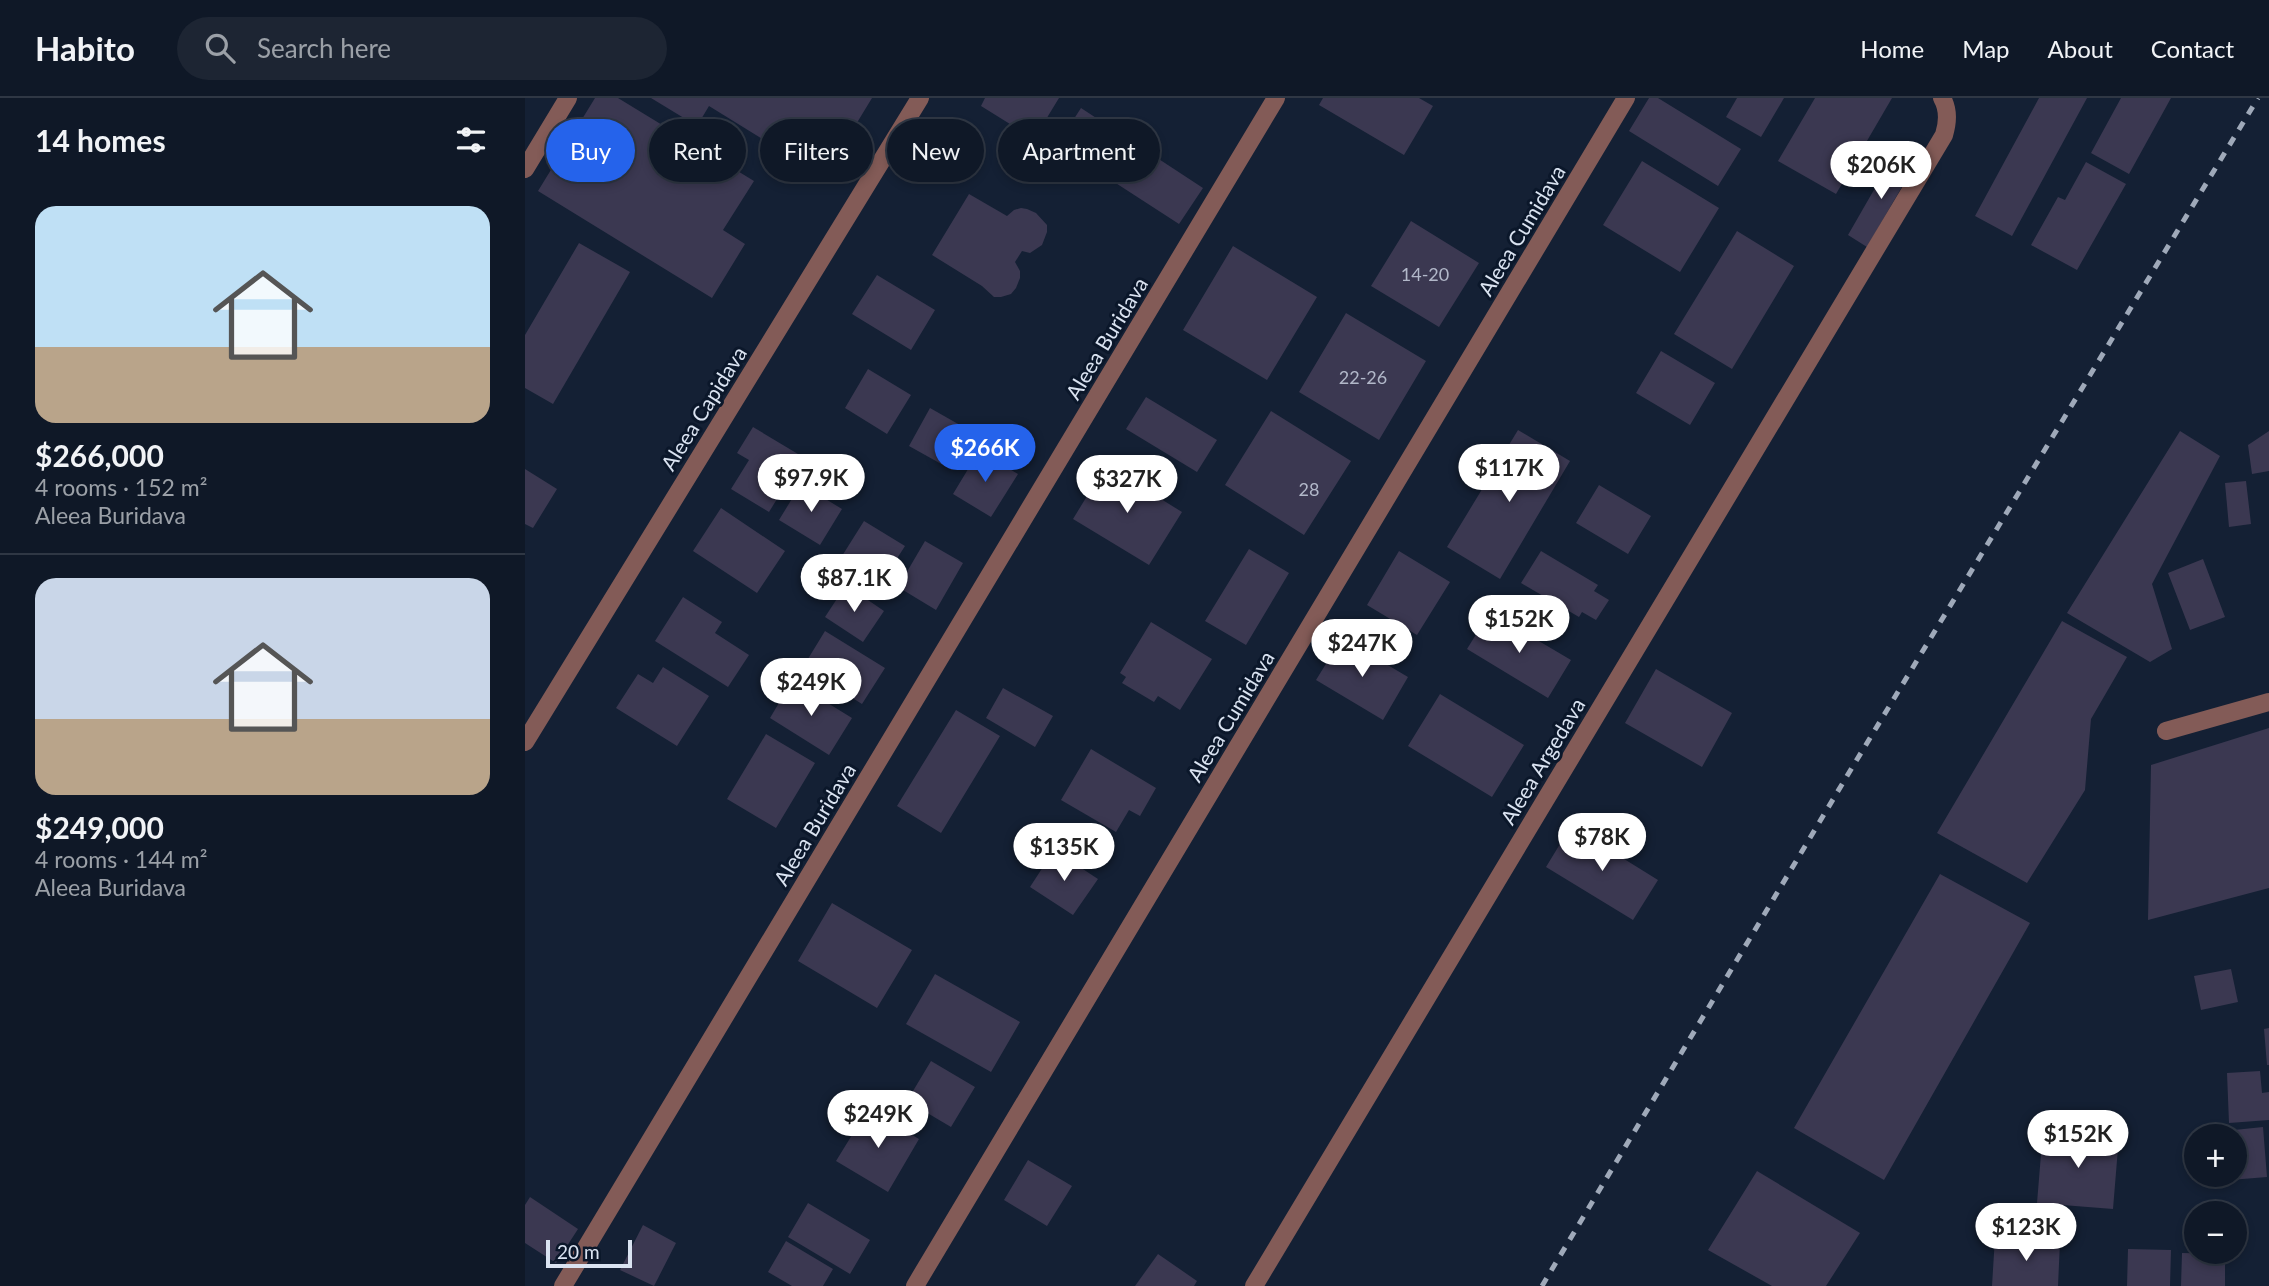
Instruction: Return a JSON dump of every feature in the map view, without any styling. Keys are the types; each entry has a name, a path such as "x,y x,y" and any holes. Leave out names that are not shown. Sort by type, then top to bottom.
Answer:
{"street":[{"path":"525,169 568,98"},
{"name":"Aleea Capidava","path":"525,742 920,98"},
{"name":"Aleea Buridava","path":"563,1286 1276,98"},
{"name":"Aleea Cumidava","path":"915,1286 1626,98"},
{"name":"Aleea Argedava","path":"1254,1286 1944,135 1947,123 1944,105"},
{"path":"2166,731 2269,702"}],"building":[{"path":"595,98 618,98 652,119 649,119 649,182 746,182 746,176 754,181 723,230 745,244 712,298 538,191 546,178 546,182 635,182 635,119 582,119"},
{"path":"651,98 872,98 859,119 760,119 760,137 746,129 746,119 730,119 709,106 701,119 686,119"},
{"path":"985,98 1059,98 1046,119 1002,119 981,106"},
{"path":"1323,98 1419,98 1433,106 1404,155 1319,105"},
{"path":"1649,98 1658,98 1741,149 1718,186 1629,131"},
{"path":"1737,98 1784,98 1761,137 1726,117"},
{"path":"1815,98 1892,98 1836,194 1778,161"},
{"path":"2039,98 2087,98 2012,236 1975,216"},
{"path":"2121,98 2171,98 2129,174 2091,153"},
{"path":"1081,108 1098,119 1074,119"},
{"path":"1894,155 1914,166 1867,247 1848,235"},
{"path":"1160,160 1203,188 1179,224 1114,182 1160,182"},
{"path":"1642,161 1719,208 1680,272 1603,225"},
{"path":"2086,162 2126,184 2077,270 2031,245 2058,197 2065,200"},
{"path":"969,194 1007,216 1014,210 1027,209 1036,213 1047,225 1042,245 1030,253 1022,251 1015,262 1020,278 1011,294 994,297 982,286 932,255"},
{"path":"1411,221 1479,263 1439,327 1371,286"},
{"path":"1737,231 1794,266 1732,369 1674,334"},
{"path":"579,243 630,272 553,404 525,388 525,335"},
{"path":"1233,246 1317,297 1267,380 1183,330"},
{"path":"877,275 935,310 911,350 852,314"},
{"path":"1346,313 1426,361 1379,440 1299,392"},
{"path":"1661,351 1715,383 1690,425 1636,393"},
{"path":"868,369 911,395 887,434 845,408"},
{"path":"1146,397 1217,440 1197,472 1126,429"},
{"path":"930,408 974,433 952,470 909,446"},
{"path":"1271,411 1351,461 1304,535 1225,485"},
{"path":"753,427 803,457 769,512 731,489 749,460 737,453"},
{"path":"1518,430 1570,461 1500,579 1447,547"},
{"path":"2180,431 2220,456 2152,584 2172,649 2150,662 2067,613"},
{"path":"2269,431 2269,471 2252,474 2248,445"},
{"path":"979,451 1018,474 991,517 953,494"},
{"path":"1106,465 1182,512 1149,565 1073,519"},
{"path":"525,469 557,489 533,528 525,524"},
{"path":"2246,481 2251,524 2229,527 2225,483"},
{"path":"801,484 842,509 820,545 779,520"},
{"path":"1599,485 1651,516 1628,554 1576,523"},
{"path":"721,508 785,551 757,593 693,551"},
{"path":"864,521 905,546 882,582 842,556"},
{"path":"925,541 963,563 936,610 898,587"},
{"path":"1249,549 1289,573 1246,645 1205,621"},
{"path":"1399,551 1450,582 1417,635 1367,605"},
{"path":"1541,551 1598,585 1594,591 1609,600 1596,620 1582,612 1579,617 1521,583"},
{"path":"2203,559 2225,617 2190,630 2168,573"},
{"path":"846,585 884,611 863,642 825,617"},
{"path":"683,597 722,622 715,633 749,655 728,687 655,641"},
{"path":"1490,612 1571,660 1548,698 1467,649"},
{"path":"2062,621 2127,657 2091,719 2085,790 2027,883 1937,833"},
{"path":"1151,622 1212,659 1180,710 1158,696 1154,702 1122,683 1126,677 1120,673"},
{"path":"825,631 885,668 862,704 803,667"},
{"path":"1342,638 1408,677 1383,720 1316,680"},
{"path":"663,667 709,696 677,746 616,708 638,674 653,683"},
{"path":"1656,669 1732,713 1702,767 1625,723"},
{"path":"792,681 852,718 829,755 770,718"},
{"path":"1003,688 1053,716 1035,747 986,718"},
{"path":"1440,694 1524,745 1492,797 1408,746"},
{"path":"956,710 1000,736 941,833 897,806"},
{"path":"2269,728 2269,888 2148,920 2151,765"},
{"path":"766,734 815,763 776,828 727,799"},
{"path":"1091,749 1156,788 1140,816 1129,810 1116,832 1061,800"},
{"path":"1571,826 1658,880 1633,920 1546,867"},
{"path":"1054,850 1098,879 1073,915 1030,887"},
{"path":"1940,874 2030,923 1884,1180 1794,1128"},
{"path":"832,903 912,950 877,1008 798,961"},
{"path":"2231,969 2238,1002 2201,1010 2194,976"},
{"path":"935,974 1020,1022 991,1072 906,1024"},
{"path":"2269,1028 2269,1065 2267,1065 2264,1029"},
{"path":"931,1061 975,1087 951,1127 907,1101"},
{"path":"2260,1071 2262,1093 2269,1092 2269,1120 2229,1123 2227,1073"},
{"path":"868,1109 919,1139 888,1192 836,1161"},
{"path":"2263,1127 2267,1177 2247,1179 2247,1129"},
{"path":"2043,1130 2119,1136 2113,1209 2037,1203"},
{"path":"1028,1160 1072,1186 1047,1226 1004,1200"},
{"path":"1757,1171 1860,1233 1826,1286 1772,1286 1708,1250"},
{"path":"530,1197 578,1229 556,1263 525,1243 525,1205"},
{"path":"808,1203 870,1240 850,1274 788,1237"},
{"path":"643,1225 676,1243 654,1286 620,1270"},
{"path":"1995,1237 2060,1242 2058,1286 1992,1286"},
{"path":"786,1241 833,1269 823,1286 792,1286 768,1272"},
{"path":"2128,1249 2171,1250 2170,1286 2127,1286"},
{"path":"2182,1253 2184,1264 2225,1264 2225,1286 2181,1286"},
{"path":"1158,1254 1197,1281 1194,1286 1135,1286"}],"railway":[{"path":"1542,1286 2258,98"}]}
